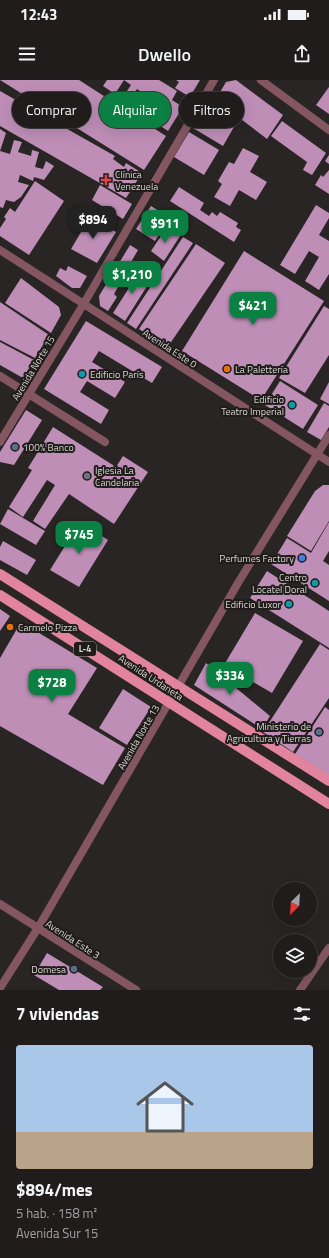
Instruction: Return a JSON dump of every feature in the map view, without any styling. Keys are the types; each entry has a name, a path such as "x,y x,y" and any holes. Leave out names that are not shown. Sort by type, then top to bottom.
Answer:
{"main road":[{"name":"Avenida Urdaneta","path":"0,574 329,781"},
{"name":"Avenida Urdaneta","path":"0,595 329,804"}],"street":[{"name":"Avenida Norte 15","path":"0,442 83,305 214,80"},
{"path":"261,80 329,130"},
{"name":"Avenida Este 0","path":"0,250 83,305 329,462"},
{"path":"0,376 29,396 105,442"},
{"name":"Avenida Norte 13","path":"0,988 38,928 238,583 329,435"},
{"name":"Avenida Este 3","path":"0,904 136,990"},
{"path":"300,990 329,948"}],"building":[{"path":"0,80 79,80 99,93 99,128 154,128 166,136 144,170 77,128 91,128 91,92 19,92"},
{"path":"107,80 124,80 116,92 112,92 103,86"},
{"path":"124,80 159,80 177,91 172,100 179,104 179,113 171,126 171,92 142,92 137,89 135,92 126,92 131,85"},
{"path":"176,80 200,80 193,92 182,92 175,88 179,82"},
{"path":"236,80 283,115 267,139 244,121 244,92 220,92 226,82"},
{"path":"329,87 329,114 316,105"},
{"path":"0,91 12,98 12,128 65,128 115,156 113,159 124,167 126,163 142,173 126,198 0,126"},
{"path":"282,121 326,153 312,175 303,170 307,162 271,136"},
{"path":"193,128 233,128 223,146"},
{"path":"0,129 6,133 0,151"},
{"path":"189,132 219,150 204,175 174,157"},
{"path":"14,140 22,142 18,152 31,156 32,150 39,152 35,167 43,169 46,161 54,166 44,180 34,177 33,181 20,175 18,182 29,185 21,197 14,202 6,200 3,208 0,207 0,151 10,154"},
{"path":"243,148 259,156 250,172 267,182 256,200 239,190 230,206 214,197 222,184 218,181 229,162 234,164"},
{"path":"329,155 329,164 325,161"},
{"path":"329,170 329,194 315,185 321,175 323,177"},
{"path":"35,181 64,201 29,255 0,236 0,228 6,219 4,217 10,208 15,212"},
{"path":"100,185 132,204 123,219 92,200"},
{"path":"179,187 204,203 200,210 209,216 212,212 217,216 220,212 238,223 236,227 241,230 234,242 170,201"},
{"path":"316,205 329,213 329,218 319,235 329,241 329,274 319,290 305,281 319,257 309,251 295,274 280,265"},
{"path":"151,206 170,218 155,241 136,229"},
{"path":"90,217 116,232 97,263 71,249"},
{"path":"167,227 180,236 164,261 151,251"},
{"path":"183,237 193,243 136,329 127,323"},
{"path":"196,244 225,263 167,348 139,329"},
{"path":"130,245 138,250 131,262 138,266 135,270 129,266 124,276 131,280 127,286 121,282 114,294 117,297 108,311 100,306 99,296"},
{"path":"244,251 324,301 261,400 182,351"},
{"path":"68,266 87,276 80,288 72,288 56,276 60,268 66,271"},
{"path":"143,266 149,270 143,279 149,283 125,321 113,313"},
{"path":"21,278 59,307 61,315 51,333 5,303"},
{"path":"0,302 49,335 35,358 0,340"},
{"path":"324,306 329,309 329,355 305,393 279,378"},
{"name":"Edificio París","path":"86,321 162,367 152,383 99,351 92,362 125,382 115,398 87,381 80,392 109,410 101,424 44,389"},
{"path":"0,342 34,360 23,378 0,365"},
{"name":"Edificio Teatro Imperial","path":"280,381 318,405 303,429 265,405"},
{"path":"329,382 329,404 320,399"},
{"path":"324,403 329,406 329,427 321,440 307,432"},
{"path":"26,410 42,420 14,465 0,462 0,452"},
{"name":"Iglesia La Candelaria","path":"53,427 116,467 123,456 148,472 114,524 69,494 45,529 33,521 55,485 47,480 23,517 9,507 32,470 28,468"},
{"path":"323,485 329,485 329,521 311,551 287,536 315,491"},
{"path":"8,509 45,531 36,545 0,524"},
{"path":"80,522 108,540 79,587 50,570"},
{"name":"Centro Locatel Doral","path":"329,522 329,551 323,561 329,565 329,601 271,564 287,538 311,553"},
{"path":"3,541 36,560 27,575 0,560 0,547"},
{"name":"Edificio Luxor","path":"267,571 329,611 329,648 250,598"},
{"path":"0,609 10,616 0,631"},
{"path":"255,613 303,641 272,693 224,665"},
{"path":"21,622 97,668 68,714 125,748 103,785 0,726 0,658"},
{"path":"320,644 329,650 329,698 293,752 263,732"},
{"path":"206,663 270,716 262,729 194,685"},
{"path":"123,689 151,707 127,745 99,728"},
{"name":"Ministerio de Agricultura y Tierras","path":"325,707 329,710 329,776 295,754"},
{"path":"47,953 103,987 100,990 59,990 34,975"}],"place":[{"name":"Clínica Venezuela","path":"106,180"},
{"name":"La Palettería","path":"227,369"},
{"name":"Edificio París","path":"82,374"},
{"name":"Edificio Teatro Imperial","path":"292,405"},
{"name":"100% Banco","path":"15,447"},
{"name":"Iglesia La Candelaria","path":"87,476"},
{"name":"Perfumes Factory","path":"302,558"},
{"name":"Centro Locatel Doral","path":"315,583"},
{"name":"Edificio Luxor","path":"289,604"},
{"name":"Carmelo Pizza","path":"10,627"},
{"name":"Ministerio de Agricultura y Tierras","path":"319,732"},
{"name":"Domesa","path":"74,969"}]}
